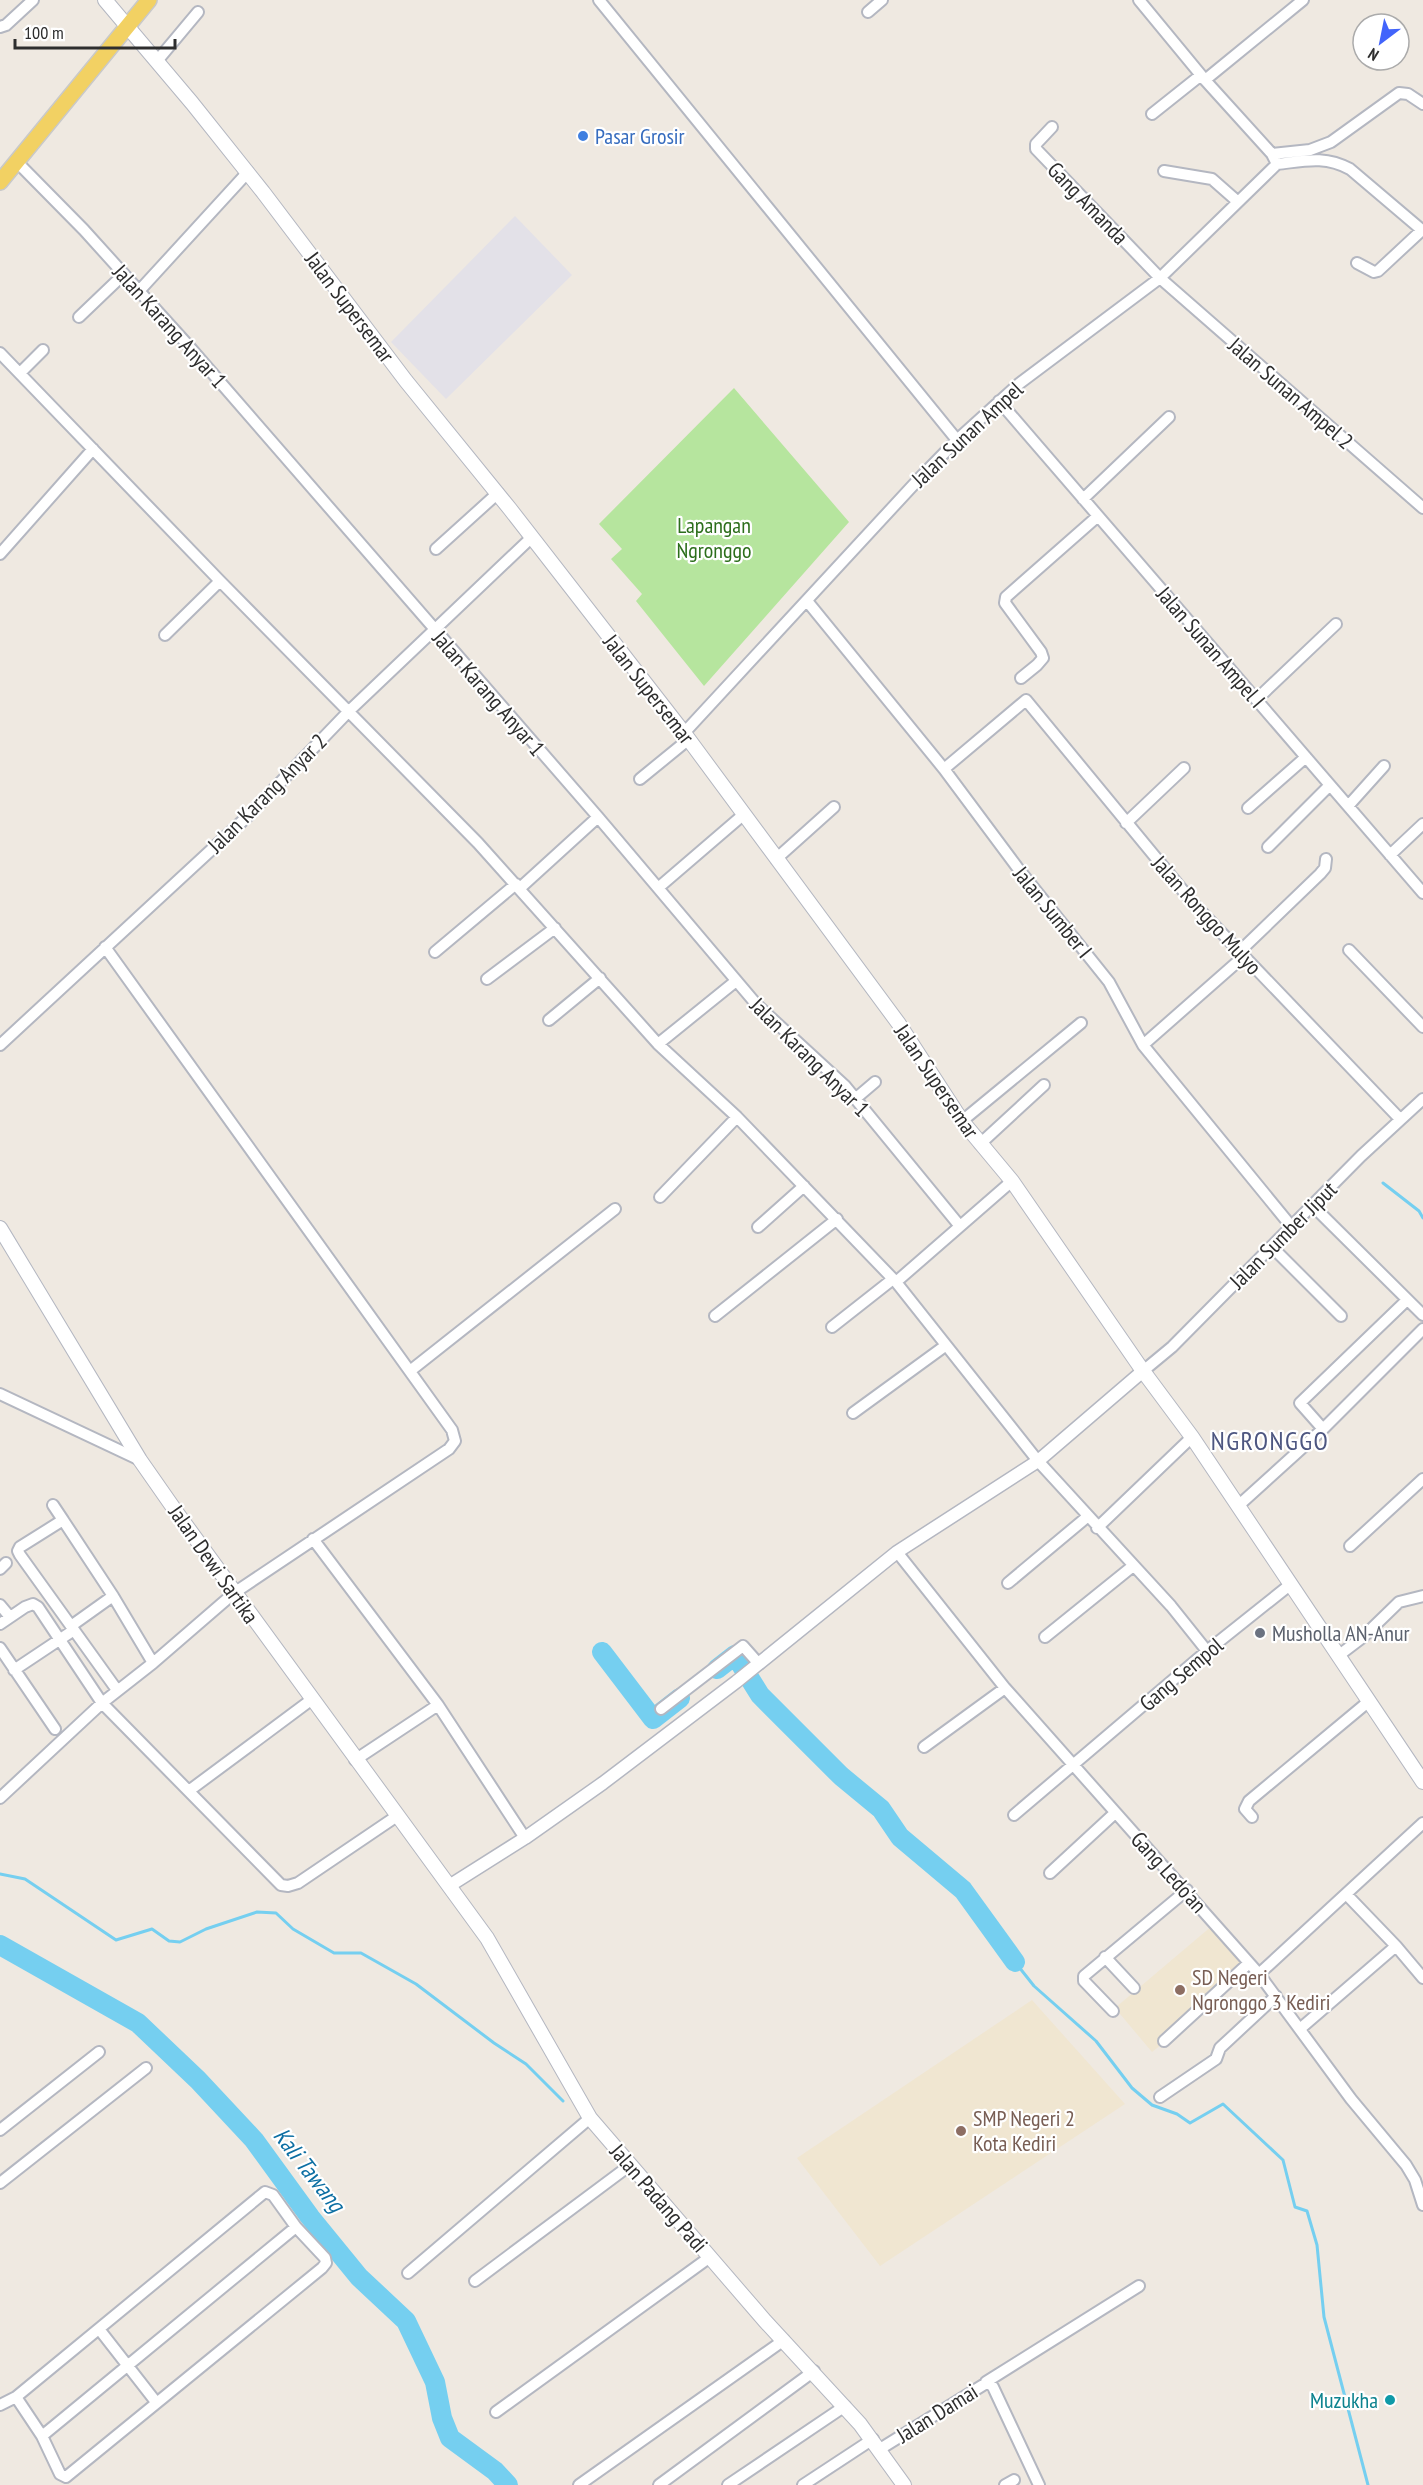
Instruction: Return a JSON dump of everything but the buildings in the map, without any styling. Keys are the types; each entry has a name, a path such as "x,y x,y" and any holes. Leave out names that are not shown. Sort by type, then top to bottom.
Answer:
{"main road":[{"name":"Jalan Supersemar","path":"105,0 248,172 406,381 498,493 686,736 899,1024 962,1121 1012,1181 1143,1371 1192,1437 1423,1782"},
{"path":"0,182 150,0"},
{"name":"Jalan Dewi Sartika","path":"0,1228 140,1460 311,1700 449,1886"},
{"name":"Jalan Padang Padi","path":"449,1886 493,1947 590,2118 629,2166 845,2406 876,2444 904,2485"}],"street":[{"path":"0,27 6,25 33,0"},
{"path":"599,0 957,440"},
{"path":"868,12 882,0"},
{"path":"1139,0 1274,159 1323,159 1340,164 1350,169 1422,230 1378,271 1374,272 1357,263"},
{"path":"1152,114 1303,0"},
{"path":"157,61 198,12"},
{"path":"1274,159 1331,142 1399,93 1408,94 1423,104"},
{"name":"Gang Amanda","path":"1052,127 1036,144 1036,149 1160,278"},
{"name":"Jalan Sunan Ampel","path":"640,779 686,736 916,481 957,440 999,401 1160,278 1237,201 1274,159"},
{"name":"Jalan Karang Anyar 1","path":"17,162 139,291 598,817 757,1005 845,1086 959,1224"},
{"path":"1164,171 1212,179 1237,201"},
{"path":"139,291 248,172"},
{"path":"79,317 124,274"},
{"name":"Jalan Sunan Ampel 2","path":"1160,278 1423,508"},
{"path":"20,373 43,350"},
{"path":"0,352 220,581 429,791 518,886 658,1044 737,1118 894,1280 1038,1461 1207,1651"},
{"name":"Jalan Sunan Ampel I","path":"999,401 1423,893"},
{"path":"1083,499 1169,417"},
{"path":"0,554 93,449"},
{"path":"435,549 498,493"},
{"path":"1021,678 1037,665 1042,658 1041,652 1005,603 1006,597 1098,516"},
{"name":"Jalan Karang Anyar 2","path":"0,1045 249,815 350,711 531,538"},
{"path":"165,635 220,581"},
{"name":"Jalan Sumber I","path":"807,602 944,769 1017,867 1109,982 1143,1045 1291,1226"},
{"path":"1257,699 1336,624"},
{"name":"Jalan Ronggo Mulyo","path":"944,769 1026,700 1175,882 1241,955 1400,1119"},
{"path":"1248,808 1306,757"},
{"path":"1349,805 1384,766"},
{"path":"1126,823 1184,768"},
{"path":"1268,847 1330,785"},
{"path":"776,859 834,807"},
{"path":"658,888 743,815"},
{"path":"435,952 518,886 598,817"},
{"path":"1390,855 1423,824"},
{"path":"1143,1045 1241,955 1320,874 1325,868 1326,859"},
{"path":"487,979 555,928"},
{"path":"0,1798 102,1702 153,1663 234,1593 453,1446 455,1438 452,1430 410,1371 105,947"},
{"path":"1349,950 1423,1027"},
{"path":"549,1020 600,978"},
{"path":"658,1044 736,981"},
{"path":"962,1121 1081,1023"},
{"path":"855,1099 875,1082"},
{"path":"980,1144 1044,1085"},
{"name":"Jalan Sumber Jiput","path":"1143,1371 1179,1340 1312,1205 1423,1099"},
{"path":"660,1197 737,1118"},
{"path":"832,1327 894,1280 1012,1181"},
{"path":"758,1227 804,1186"},
{"path":"1312,1205 1423,1315"},
{"path":"410,1371 615,1209"},
{"path":"716,1316 837,1219"},
{"path":"1272,1247 1341,1316"},
{"path":"1323,1430 1300,1403 1407,1300"},
{"path":"1238,1506 1323,1430 1423,1329"},
{"path":"853,1413 945,1346"},
{"path":"449,1886 525,1838 603,1783 736,1682 897,1552 1038,1461 1143,1371"},
{"path":"0,1394 140,1460"},
{"path":"1097,1528 1192,1437"},
{"path":"1350,1546 1423,1479"},
{"path":"53,1505 113,1596 153,1663"},
{"path":"1008,1582 1087,1517"},
{"path":"63,1520 20,1546 18,1551 117,1690"},
{"path":"313,1539 438,1705 525,1838"},
{"name":"Gang Ledo'an","path":"897,1552 1005,1688 1115,1813 1187,1890 1259,1974 1301,2028 1351,2099 1406,2165 1423,2205"},
{"path":"1046,1637 1133,1566"},
{"name":"Gang Sempol","path":"1014,1815 1207,1651 1291,1584"},
{"path":"14,1670 58,1641 113,1596"},
{"path":"1338,1656 1363,1638 1399,1602 1423,1596"},
{"path":"0,1605 10,1617"},
{"path":"0,1624 25,1607 36,1605 58,1641 102,1702 284,1886 298,1883 397,1816"},
{"path":"661,1709 743,1646 756,1666"},
{"path":"0,1648 55,1729"},
{"path":"924,1747 1005,1688"},
{"path":"190,1790 311,1700"},
{"path":"1252,1817 1245,1809 1249,1800 1368,1702"},
{"path":"356,1760 438,1705"},
{"path":"1050,1873 1115,1813"},
{"path":"1259,1974 1423,1823"},
{"path":"1113,2011 1083,1979 1086,1974 1187,1890"},
{"path":"1346,1894 1423,1978"},
{"path":"1301,2028 1396,1946"},
{"path":"1105,1957 1134,1988"},
{"path":"1164,2041 1249,1963"},
{"path":"1160,2097 1216,2059 1220,2048 1276,1996"},
{"path":"0,2130 99,2052"},
{"path":"0,2183 146,2068"},
{"path":"408,2273 590,2118"},
{"path":"476,2281 629,2166"},
{"path":"0,2405 16,2397 265,2192 273,2195 296,2227 325,2258 325,2265 66,2477 62,2477 58,2471 42,2436 16,2397"},
{"path":"42,2436 296,2227"},
{"path":"496,2412 710,2257"},
{"path":"986,2382 1139,2286"},
{"path":"99,2329 156,2402"},
{"path":"579,2485 784,2340"},
{"path":"659,2485 814,2371"},
{"name":"Jalan Damai","path":"803,2485 986,2382 993,2387 1040,2485"},
{"path":"728,2485 845,2406"}],"shaded area":[{"path":"515,216 572,275 446,399 391,342"},
{"name":"SD Negeri Ngronggo 3 Kediri","path":"1213,1925 1248,1965 1223,1987 1223,1996 1152,2052 1115,2008"},
{"name":"SMP Negeri 2 Kota Kediri","path":"1032,2000 1125,2104 880,2266 797,2158"}],"green space":[{"name":"Lapangan Ngronggo","path":"734,388 849,522 704,686 636,601 642,594 611,559 622,549 599,524"}],"waterway":[{"path":"1383,1183 1419,1211 1423,1218"},
{"path":"602,1652 653,1719 680,1698"},
{"path":"717,1669 735,1655 760,1695 841,1776 881,1809 900,1837 963,1890 1015,1962"},
{"path":"0,1874 25,1879 116,1940 152,1929 169,1941 180,1942 206,1929 257,1912 276,1913 293,1929 334,1953 361,1953 416,1984 494,2043 526,2064 563,2101"},
{"name":"Kali Tawang","path":"0,1945 138,2023 198,2080 254,2140 310,2217 359,2277 406,2321 435,2382 442,2418 450,2438 495,2471 508,2485"},
{"path":"1015,1962 1034,1986 1096,2041 1132,2088 1152,2105 1177,2114 1190,2123 1223,2104 1283,2160 1295,2207 1307,2211 1317,2245 1324,2317 1368,2485"}],"place":[{"name":"Pasar Grosir","path":"583,136"},
{"name":"Musholla AN-Anur","path":"1260,1633"},
{"name":"SD Negeri Ngronggo 3 Kediri","path":"1180,1990"},
{"name":"SMP Negeri 2 Kota Kediri","path":"961,2131"},
{"name":"Muzukha","path":"1390,2400"}],"district":[{"name":"NGRONGGO","path":"1270,1441"}]}
